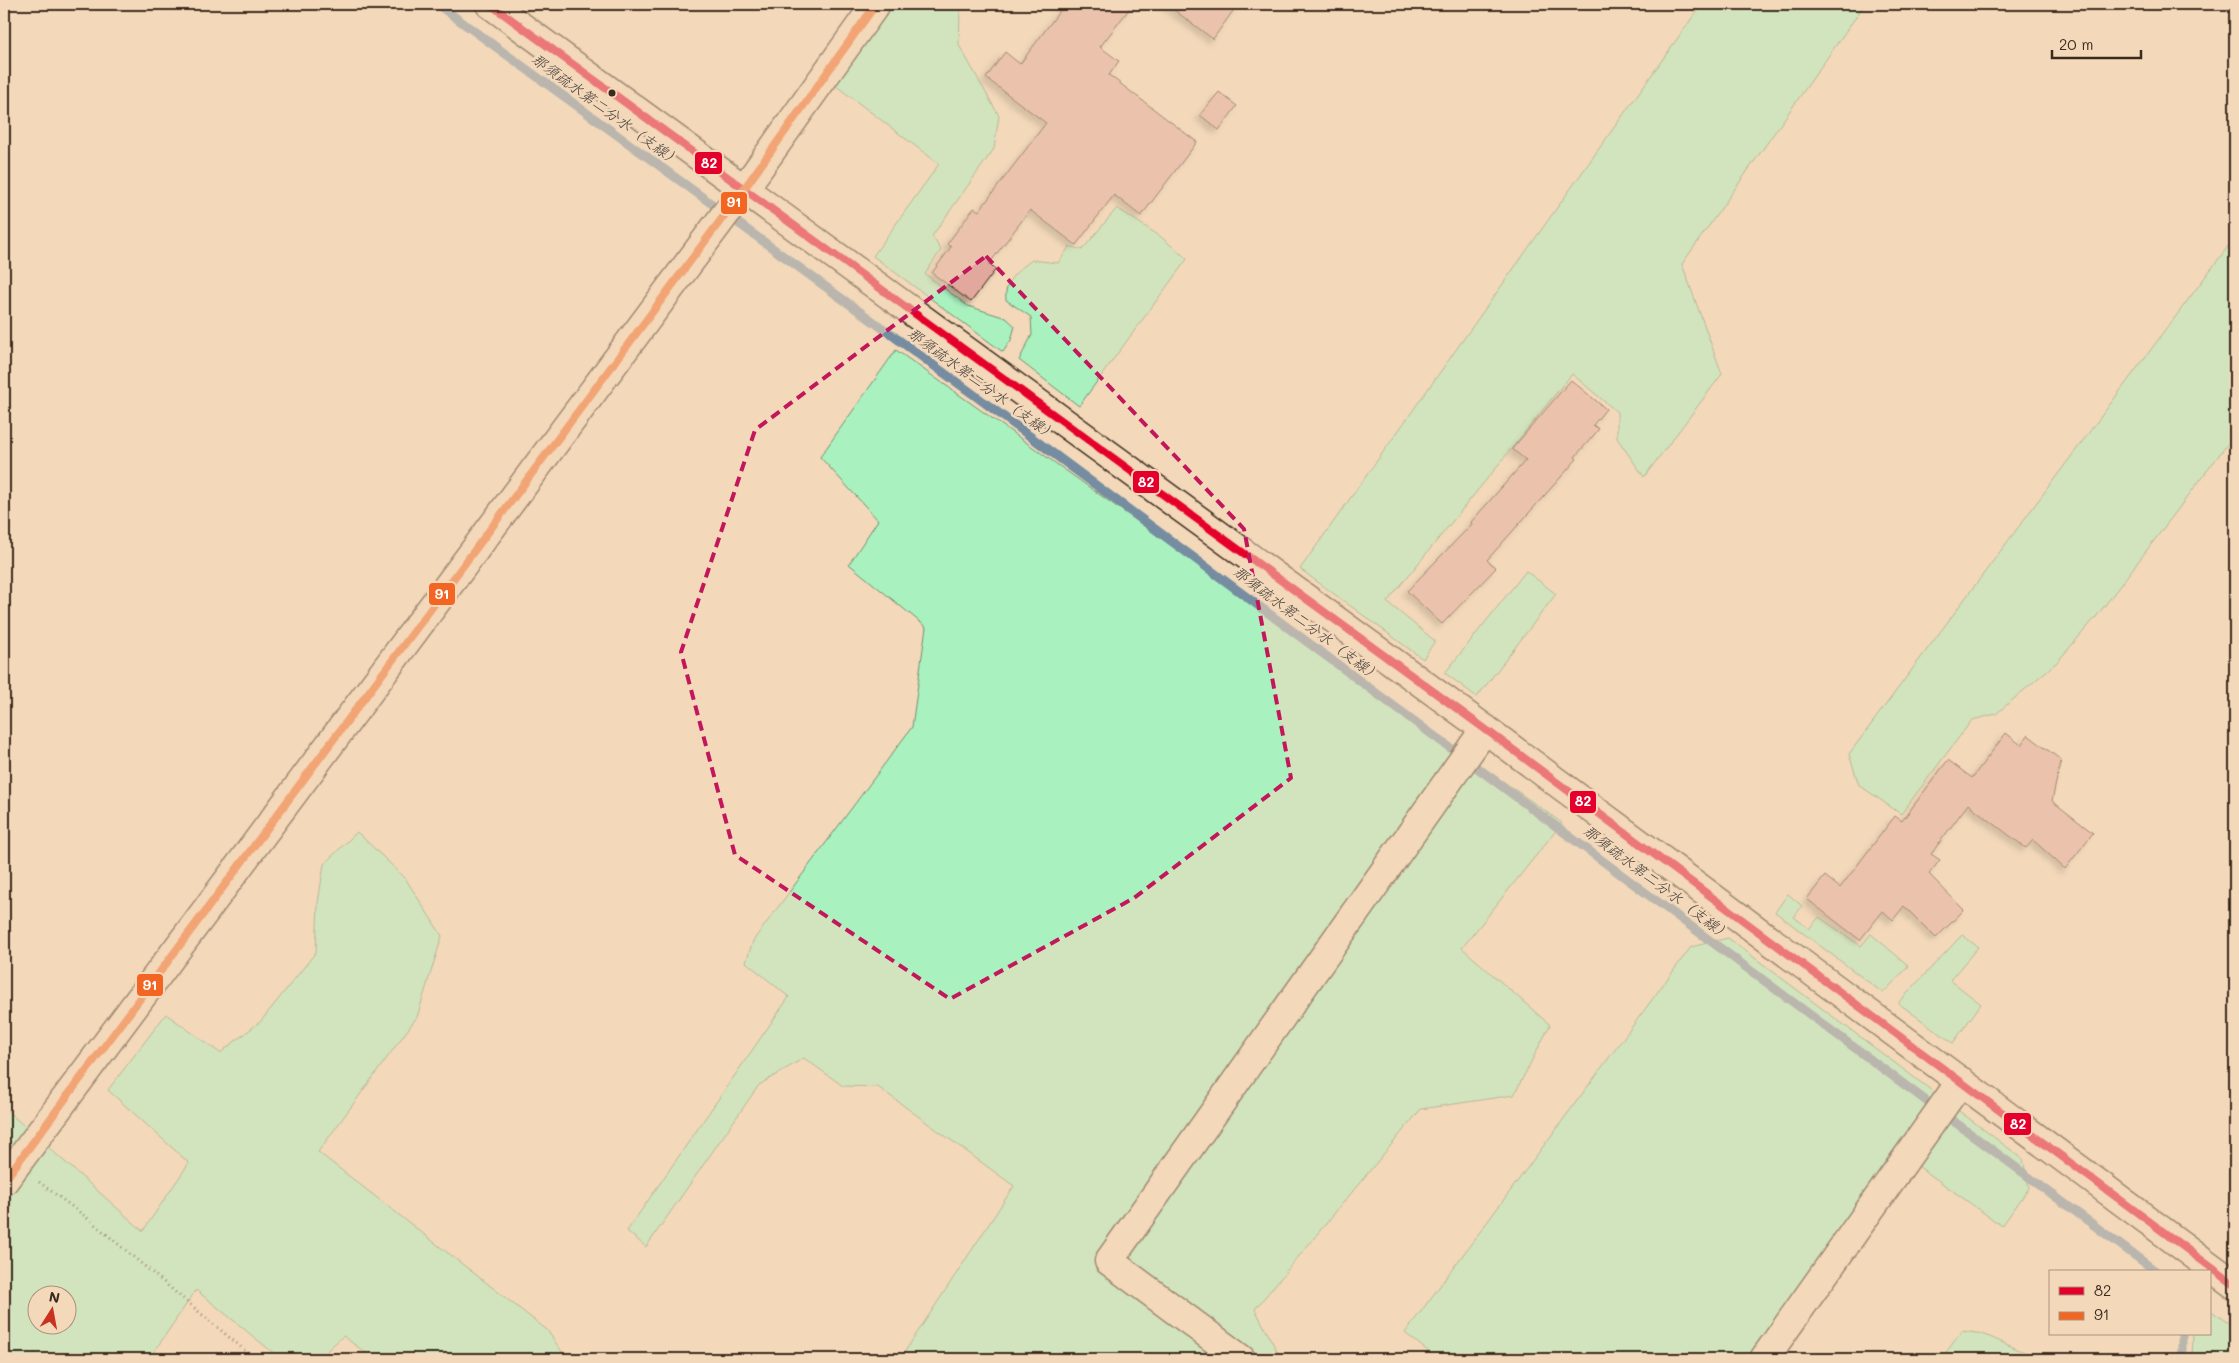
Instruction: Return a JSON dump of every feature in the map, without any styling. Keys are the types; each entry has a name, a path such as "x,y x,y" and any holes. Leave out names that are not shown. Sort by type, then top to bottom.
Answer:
{"street":[{"path":"490,4 1485,729 2235,1285"},
{"path":"10,1173 744,189 876,4"},
{"path":"1241,1359 1109,1261 1485,729"},
{"path":"1764,1359 1961,1081"}],"path":[{"path":"10,1173 86,1217 255,1359"}],"highlighted area":[{"path":"986,256 1244,529 1291,778 1134,898 950,999 735,855 681,652 755,430"}],"green space":[{"path":"889,4 962,4 959,45 999,116 994,149 932,236 941,250 925,274 968,306 1006,318 1015,326 1011,340 1003,352 873,256 939,164 831,82"},
{"path":"1702,4 1865,4 1682,264 1722,374 1644,477 1617,438 1617,412 1572,374 1387,602 1435,641 1423,659 1300,569"},
{"path":"1117,208 1161,237 1187,259 1079,406 1019,360 1032,335 1031,317 1006,300 1007,287 1009,281 1021,268 1032,260 1058,263 1070,246 1082,250"},
{"path":"2235,237 2235,434 2096,617 2057,662 1996,714 1972,720 1901,814 1859,785 1849,754"},
{"path":"896,350 1562,823 1462,948 1550,1025 1514,1095 1421,1109 1255,1309 1281,1359 900,1359 1014,1186 878,1087 843,1086 804,1058 759,1085 646,1247 627,1231 789,997 746,962 753,941 912,727 926,627 849,564 878,520 820,457"},
{"path":"1526,571 1556,594 1477,697 1445,673"},
{"path":"357,832 405,878 442,936 417,1017 318,1152 547,1330 567,1359 374,1359 343,1336 318,1359 281,1359 196,1290 149,1359 4,1359 4,1108 143,1231 189,1163 108,1090 166,1014 220,1053 261,1021 316,952 318,903 324,864"},
{"path":"1788,894 1802,906 1794,917 1809,929 1819,917 1861,946 1871,934 1909,966 1883,993 1775,912"},
{"path":"1962,935 1978,947 1950,980 1981,1004 1953,1043 1898,1003"},
{"path":"1728,938 2023,1159 2029,1188 2002,1226 1897,1151 1750,1359 1438,1359 1405,1333 1691,947"},
{"path":"2212,1311 2235,1328 2235,1359 2192,1359 2193,1336 2212,1336"},
{"path":"1962,1331 1983,1334 2040,1359 1941,1359"}],"building":[{"path":"1065,4 1133,4 1100,47 1119,61 1109,75 1197,142 1141,216 1114,195 1076,245 1030,210 989,264 996,269 971,302 932,273 951,247 947,244 974,208 979,211 1046,123 986,78 1005,52 1020,64"},
{"path":"1166,4 1238,4 1213,39"},
{"path":"1219,92 1237,106 1219,130 1200,115"},
{"path":"1571,380 1606,409 1593,425 1599,429 1575,457 1577,459 1487,560 1496,568 1442,624 1407,591 1472,524 1471,522 1526,460 1512,449"},
{"path":"2006,733 2021,745 2028,735 2061,760 2052,801 2093,833 2065,869 2033,840 2026,848 1968,804 1931,854 1940,860 1929,874 1964,910 1936,938 1904,906 1893,920 1883,911 1860,940 1807,899 1825,876 1840,888 1895,816 1902,821 1948,760 1972,778"}],"waterway":[{"name":"那須疏水第二分水（支線）","path":"437,4 973,394 2154,1270"},
{"name":"那須疏水第二分水（支線）","path":"2182,1336 2182,1359"}],"transit line":[{"name":"82","path":"490,4 1485,729 2235,1285"},
{"name":"91","path":"4,1181 744,189 876,4"}]}
